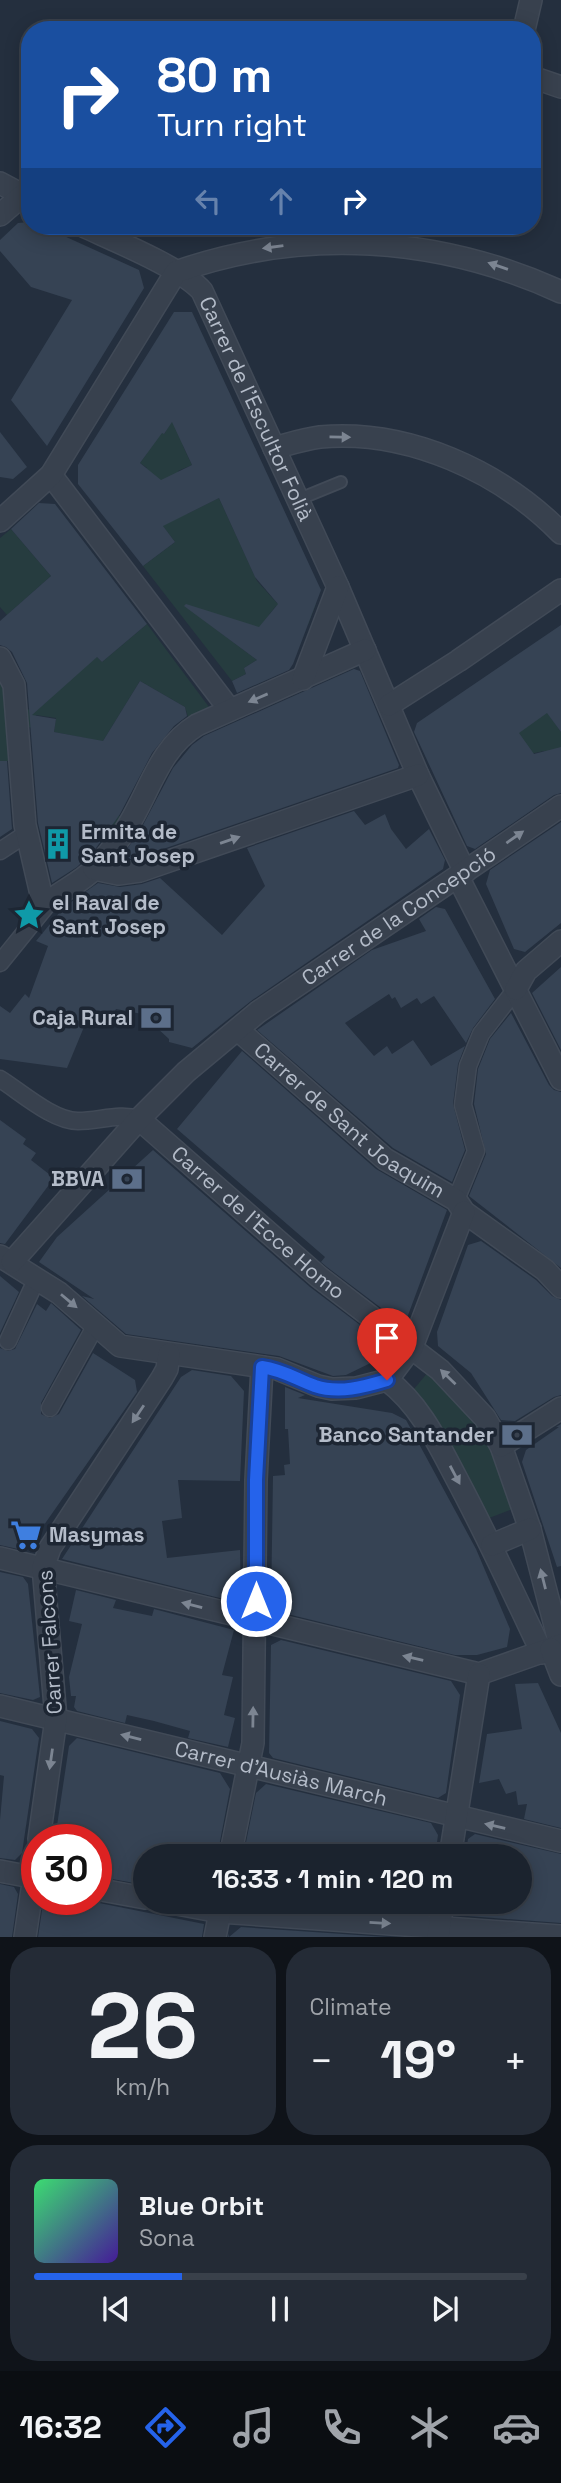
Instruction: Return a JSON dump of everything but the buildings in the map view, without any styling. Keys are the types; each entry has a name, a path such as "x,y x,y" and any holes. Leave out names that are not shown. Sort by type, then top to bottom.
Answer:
{"street":[{"path":"526,21 531,0"},
{"path":"541,80 561,87"},
{"path":"0,183 21,194"},
{"path":"0,215 21,200"},
{"name":"Carrer de l'Escultor Folià","path":"101,235 195,283 206,299 338,587 462,874 561,1079"},
{"path":"3,513 51,475 176,272 235,253 384,235 415,247 489,263 527,276 561,292"},
{"path":"274,448 310,439 346,437 386,441 439,454 503,486 536,510 561,533"},
{"path":"51,475 230,710"},
{"path":"303,679 338,587"},
{"path":"389,705 561,590"},
{"path":"0,963 55,897 94,869 132,819 155,771 173,744 197,724 365,650"},
{"path":"0,658 13,685 25,830 42,898 46,900 55,897"},
{"path":"94,869 118,874 140,871 418,775"},
{"name":"Carrer de la Concepció","path":"6,1259 186,1072 258,1012 561,806"},
{"path":"0,850 25,830"},
{"path":"6,1259 59,1293 120,1346 284,1371 318,1387 332,1389 356,1388 387,1380 412,1347 476,1152 463,1105 468,1066 481,1034 516,989 526,971 561,942"},
{"name":"Carrer de Sant Joaquim","path":"238,1030 385,1159 460,1206 545,1270 561,1287"},
{"path":"1,1081 46,1109 68,1119 122,1116 139,1119"},
{"name":"Carrer de l'Ecce Homo","path":"139,1119 319,1277 412,1347 465,1394 485,1418 501,1447 530,1529 554,1648"},
{"path":"8,1341 37,1278"},
{"path":"50,1408 96,1325"},
{"name":"Carrer Falcons","path":"41,1824 56,1719 43,1567 50,1548 162,1378 167,1369 169,1354"},
{"path":"232,1844 253,1743 256,1480 262,1367"},
{"path":"387,1380 429,1427 492,1545 554,1648 561,1675"},
{"path":"501,1447 561,1408"},
{"path":"492,1545 530,1529"},
{"path":"0,1558 479,1674 554,1648"},
{"path":"452,1844 479,1674"},
{"name":"Carrer d'Ausiàs March","path":"0,1706 561,1841"},
{"path":"0,1871 21,1875"},
{"path":"112,1892 133,1896"},
{"path":"215,1937 220,1914"},
{"path":"282,1914 439,1932 561,1936"},
{"path":"439,1932 441,1914"},
{"path":"25,1937 29,1915"}],"lane":[{"path":"297,500 341,482"}],"green space":[{"path":"180,394 183,446 192,465 178,471 187,491 177,497 187,514 219,498 257,581 277,603 290,587 316,604 308,625 276,606 268,616 282,623 277,633 205,621 257,660 244,668 246,674 232,681 143,566 175,542 162,525 96,506 147,468 140,463 147,453 117,404 164,434 175,416"},
{"path":"11,529 51,576 7,615 0,607 0,538"},
{"path":"147,624 209,707 188,717 185,707 140,681 103,741 117,750 112,759 98,753 93,766 104,771 97,785 87,780 81,796 124,818 107,842 103,839 110,829 99,820 93,830 74,818 78,749 89,750 90,739 54,732 56,718 36,715 33,728 24,726 24,711 44,704 95,655 102,662"},
{"path":"3,677 13,761 0,761 0,678"},
{"path":"537,698 561,732 561,750 549,759 544,751 516,757 506,742 519,733 508,718"},
{"path":"429,1371 479,1420 515,1508 484,1520 409,1395"}],"place":[{"name":"Ermita de Sant Josep","path":"58,844"},
{"name":"el Raval de Sant Josep","path":"29,915"},
{"name":"Caja Rural","path":"156,1018"},
{"name":"BBVA","path":"127,1179"},
{"name":"Banco Santander","path":"517,1435"},
{"name":"Masymas","path":"26,1535"}],"route":[{"path":"256,1601 256,1480 262,1367 284,1371 318,1387 332,1389 356,1388 387,1380"}]}
